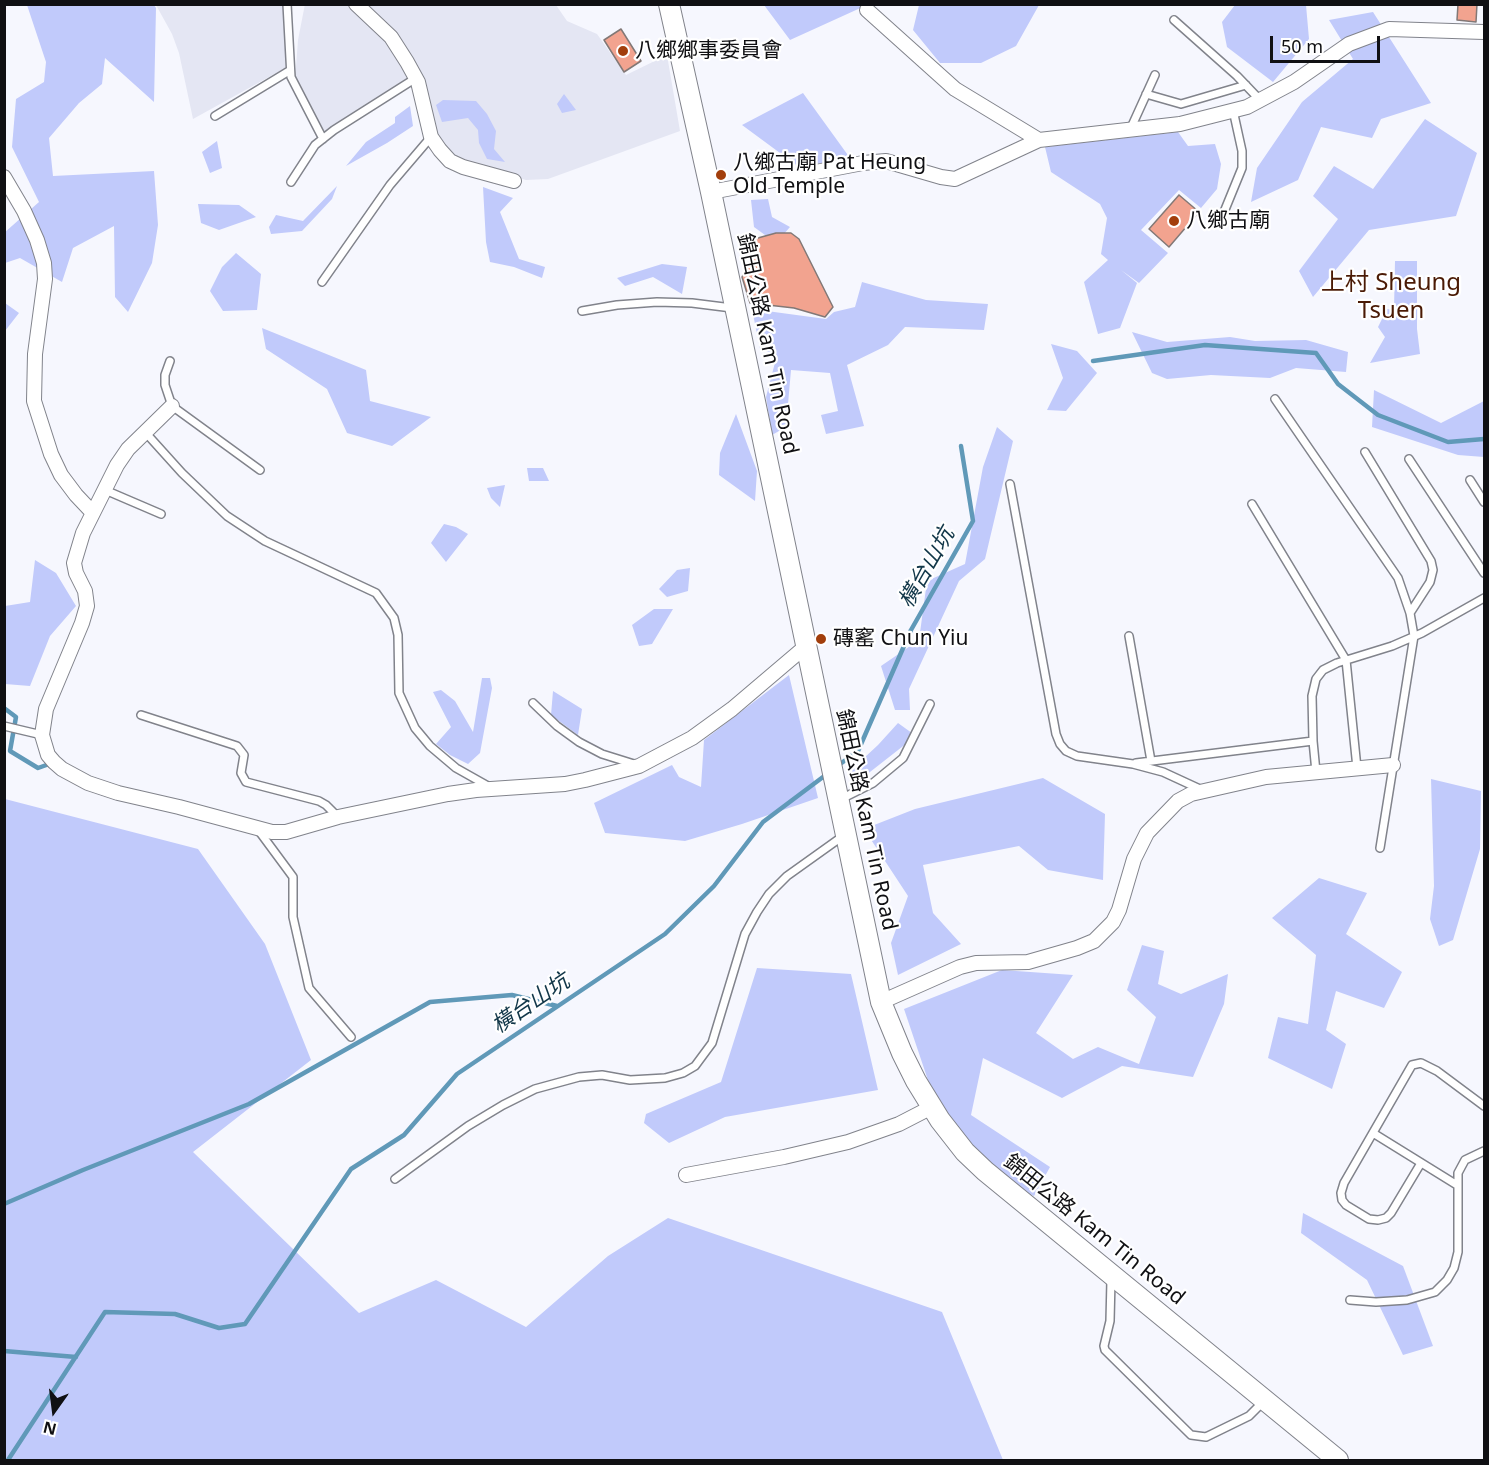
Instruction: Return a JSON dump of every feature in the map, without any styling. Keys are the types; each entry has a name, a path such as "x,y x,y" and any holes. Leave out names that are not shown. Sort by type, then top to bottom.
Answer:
{"main road":[{"name":"錦田公路 Kam Tin Road","path":"669,4 711,192 881,1002 902,1053 932,1107 951,1135 985,1172 1338,1461"}],"street":[{"path":"356,4 391,37 416,78 424,101 431,137 440,150 450,161 475,171 514,181"},
{"path":"867,10 955,89 1039,140"},
{"path":"711,192 863,163 886,161 941,177 955,178 1039,140 1180,123 1260,101 1294,82 1349,44 1389,29 1485,32"},
{"path":"4,177 24,211 44,263 45,279 35,354 34,401 51,454 61,475 93,513"},
{"path":"172,406 128,449 117,465 83,533 74,563 86,599 85,614 46,709 42,735 48,755 54,762 88,783 118,793 272,832 286,832 338,817 448,794 565,784 610,775 639,766 692,738 732,709 805,647"},
{"path":"881,1002 960,966 976,963 1028,962 1066,952 1094,941 1113,922 1119,910 1134,859 1147,833 1178,801 1203,790 1266,777 1393,765"},
{"path":"686,1174 848,1143 899,1124 932,1107"}],"lane":[{"path":"287,4 289,71 294,86 323,139"},
{"path":"1174,20 1246,85 1260,101"},
{"path":"215,116 289,71"},
{"path":"1130,129 1155,75"},
{"path":"291,182 306,157 323,139 416,78"},
{"path":"1146,94 1181,104 1246,85"},
{"path":"1224,212 1242,168 1242,151 1233,110"},
{"path":"322,282 390,184 431,137"},
{"path":"582,311 657,302 692,303 735,309"},
{"path":"170,361 165,375 165,385 172,406 260,470"},
{"path":"1275,399 1398,578 1410,613 1414,636 1380,848"},
{"path":"145,432 182,473 227,516 265,541 376,593 394,618 398,635 399,693 415,728 430,746 456,768 493,789"},
{"path":"1365,452 1431,561 1433,570 1430,582 1410,613"},
{"path":"1409,459 1485,573"},
{"path":"1470,480 1485,502"},
{"path":"1010,484 1056,734 1060,744 1066,751 1077,756 1091,760 1133,764 1163,772 1203,790"},
{"path":"105,490 160,514"},
{"path":"1252,504 1346,660 1357,768"},
{"path":"1316,772 1312,741 1312,696 1316,679 1323,670 1346,660 1392,646 1485,598"},
{"path":"1129,636 1151,761"},
{"path":"533,703 557,726 579,742 602,754 639,766"},
{"path":"838,800 873,783 903,758 930,704"},
{"path":"141,715 237,746 244,755 241,773 246,782 319,801 338,817"},
{"path":"4,726 42,735"},
{"path":"1133,764 1312,741"},
{"path":"258,829 292,877 293,917 309,988 351,1037"},
{"path":"395,1179 468,1126 535,1089 579,1077 602,1075 630,1080 665,1077 683,1073 695,1066 712,1042 745,934 757,912 786,876 845,835"},
{"path":"1421,1163 1391,1214 1386,1218 1369,1219 1342,1200 1342,1187 1410,1068 1416,1063 1437,1071 1485,1106"},
{"path":"1373,1132 1457,1185"},
{"path":"1350,1300 1376,1302 1407,1300 1435,1292 1447,1280 1454,1268 1458,1252 1458,1173 1465,1160 1485,1151"},
{"path":"1111,1275 1110,1321 1105,1350 1191,1435 1206,1437 1249,1416 1264,1401"}],"shaded area":[{"path":"305,4 348,5 363,15 388,38 410,78 324,134 295,80 298,40"},
{"path":"919,4 1039,5 1016,46 981,63 940,63 913,30"},
{"path":"27,5 154,5 156,8 154,102 105,58 102,84 79,103 49,138 53,176 154,171 158,225 152,263 128,312 115,297 114,226 73,248 62,282 20,258 5,263 4,233 39,202 12,147 16,99 44,82 46,62"},
{"path":"156,5 284,5 287,67 193,119 179,53 172,34"},
{"path":"363,5 556,5 567,21 597,34 626,75 667,55 680,131 548,179 526,180 458,160 441,143 434,131 429,95 419,75"},
{"path":"764,5 867,5 790,40"},
{"path":"1235,5 1306,5 1309,39 1273,82 1227,47 1222,22"},
{"path":"1373,12 1431,103 1381,119 1372,138 1321,127 1298,180 1251,202 1257,168 1302,102 1353,59 1329,20"},
{"path":"803,93 850,158 799,167 742,125"},
{"path":"564,94 576,110 562,113 557,104"},
{"path":"443,100 476,101 487,114 496,131 494,149 505,162 487,159 479,143 478,130 468,118 442,122 436,105"},
{"path":"410,106 413,126 346,166 366,142 395,123 395,117"},
{"path":"1425,119 1477,153 1456,216 1369,230 1313,297 1299,271 1338,219 1313,196 1334,166 1373,189"},
{"path":"1178,132 1188,146 1215,144 1221,164 1217,189 1201,208 1179,190 1141,230 1168,253 1139,283 1121,270 1137,283 1120,328 1098,334 1084,282 1108,260 1101,254 1107,218 1100,204 1051,172 1045,147"},
{"path":"217,141 222,168 210,173 202,152"},
{"path":"337,186 332,199 302,231 271,234 269,227 276,215 303,221"},
{"path":"483,187 513,198 500,212 519,259 545,267 542,278 514,267 490,262 486,242"},
{"path":"768,199 772,217 790,227 776,243 754,227 751,200"},
{"path":"198,204 239,205 256,217 219,230 201,223"},
{"path":"236,253 261,274 257,310 223,311 210,291 222,267"},
{"path":"1395,261 1417,261 1417,329 1420,354 1370,363 1385,337 1378,327 1387,309 1394,310"},
{"path":"662,264 687,267 682,294 653,277 625,286 617,278"},
{"path":"862,282 926,300 988,304 984,330 905,327 888,345 847,365 864,426 826,434 821,415 838,411 830,373 791,370 786,427 772,435 766,397 777,355 760,349 752,309 826,319 834,312 855,307"},
{"path":"5,303 19,313 5,331"},
{"path":"262,328 366,370 370,401 431,417 392,446 347,433 327,389 266,349"},
{"path":"1132,332 1167,342 1230,337 1255,341 1306,340 1348,352 1346,372 1296,368 1270,378 1211,375 1167,379 1152,373"},
{"path":"1051,344 1077,351 1097,373 1066,411 1047,410 1063,378"},
{"path":"1374,390 1441,423 1484,401 1484,457 1458,455 1372,427"},
{"path":"736,414 757,471 755,501 719,475 720,453"},
{"path":"997,427 1013,441 985,559 959,581 909,689 910,710 895,710 881,666 919,640 927,581 965,564 983,467"},
{"path":"527,468 543,468 549,481 529,481"},
{"path":"505,485 500,507 491,498 487,488"},
{"path":"444,524 456,527 468,534 446,562 431,543"},
{"path":"35,560 56,573 76,606 50,636 30,686 5,684 5,606 30,602"},
{"path":"690,568 688,591 667,597 659,589 677,570"},
{"path":"654,609 673,609 652,644 639,646 632,625"},
{"path":"789,675 818,798 685,841 605,833 594,803 672,765 679,777 701,787 704,740"},
{"path":"482,678 490,678 492,688 480,753 468,764 450,755 436,744 451,727 433,692 441,690 455,701 473,732"},
{"path":"553,691 582,709 578,735 551,715"},
{"path":"898,723 916,736 861,779 850,771 878,745"},
{"path":"1043,778 1105,814 1103,880 1048,870 1019,846 923,865 933,913 961,944 898,975 891,943 908,896 864,829 915,809"},
{"path":"1431,779 1481,791 1480,849 1453,940 1439,946 1430,919 1434,886"},
{"path":"5,799 198,849 265,944 311,1060 193,1152 359,1313 436,1280 526,1327 608,1256 668,1218 942,1312 1003,1460 5,1460"},
{"path":"1319,878 1367,893 1346,934 1402,972 1384,1008 1336,991 1326,1030 1346,1044 1332,1089 1268,1058 1278,1017 1308,1024 1316,955 1272,918"},
{"path":"1142,945 1164,951 1158,984 1181,994 1228,974 1224,1004 1193,1077 1122,1066 1062,1098 983,1058 971,1115 1050,1167 1034,1196 978,1169 934,1098 904,1009 1002,970 1073,975 1036,1033 1073,1059 1098,1047 1139,1064 1156,1017 1127,990"},
{"path":"757,968 851,974 878,1090 725,1117 669,1143 644,1123 646,1114 721,1082"},
{"path":"1303,1213 1403,1266 1433,1346 1403,1355 1367,1280 1301,1233"}],"building":[{"path":"1458,4 1477,4 1476,22 1457,20"},
{"name":"八鄉鄉事委員會","path":"621,29 641,61 624,72 604,40"},
{"name":"八鄉古廟","path":"1179,195 1199,212 1169,247 1149,229"},
{"path":"776,233 791,233 799,239 833,307 825,317 794,308 750,303 742,277 751,259 747,241"}],"waterway":[{"path":"1093,361 1205,345 1316,353 1338,384 1378,415 1448,442 1484,439"},
{"name":"橫台山坑","path":"836,767 858,751 911,630 973,521 961,446"},
{"path":"4,708 16,717 10,751 38,768 52,763"},
{"name":"橫台山坑","path":"8,1460 105,1312 175,1314 219,1328 245,1324 351,1169 404,1135 457,1074 665,934 714,886 763,822 827,774"},
{"path":"4,1204 249,1104 430,1002 512,995 557,1006"},
{"path":"4,1351 76,1357"}],"place":[{"name":"八鄉鄉事委員會","path":"623,51"},
{"name":"八鄉古廟 Pat Heung Old Temple","path":"721,175"},
{"name":"八鄉古廟","path":"1174,221"},
{"name":"磚窰 Chun Yiu","path":"821,639"}],"district":[{"name":"上村 Sheung Tsuen","path":"1391,297"}]}
